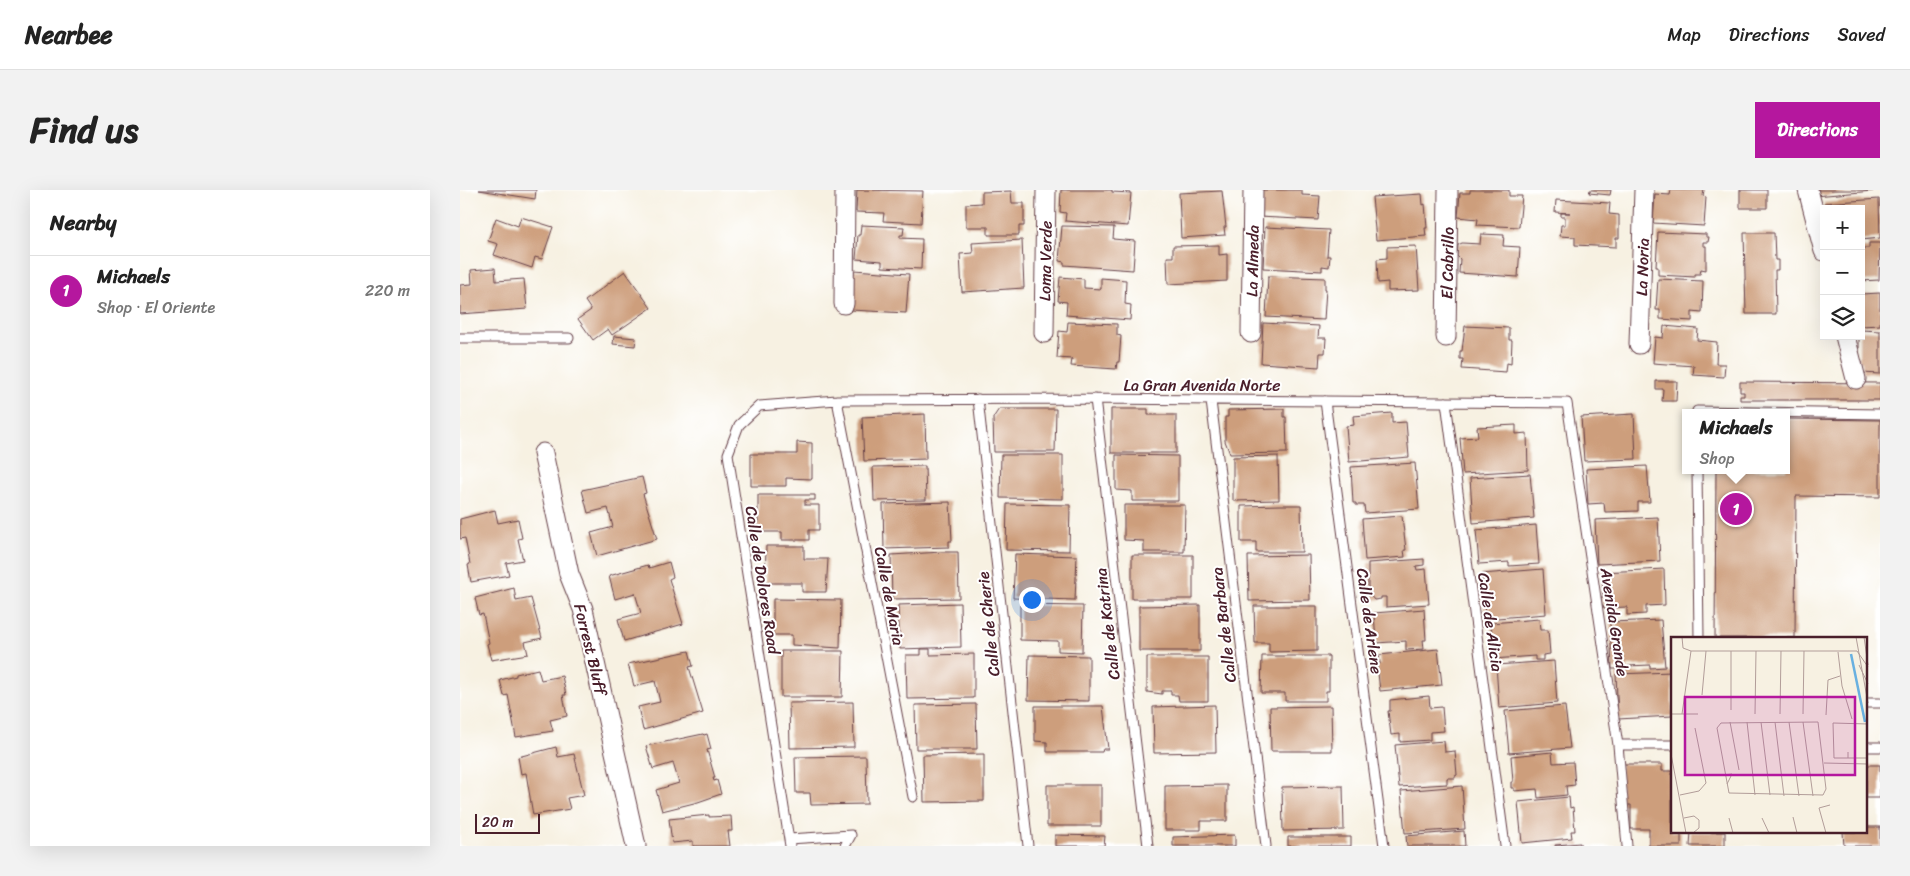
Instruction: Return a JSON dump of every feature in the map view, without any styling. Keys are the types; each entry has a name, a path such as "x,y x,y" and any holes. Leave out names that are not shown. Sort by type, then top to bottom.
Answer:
{"street":[{"path":"844,304 845,190"},
{"name":"Loma Verde","path":"1044,333 1046,190"},
{"name":"La Almeda","path":"1251,333 1253,190"},
{"name":"El Cabrillo","path":"1446,337 1448,190"},
{"name":"La Noria","path":"1639,344 1644,190"},
{"path":"1808,190 1824,250"},
{"path":"1846,340 1856,378"},
{"name":"Forrest Bluff","path":"543,453 569,574 583,609 636,846"}],"lane":[{"path":"460,338 569,338"},
{"name":"Calle de Cherie","path":"978,399 1028,846"},
{"name":"La Gran Avenida Norte","path":"837,400 1095,399 1567,403"},
{"name":"Calle de Katrina","path":"1095,399 1148,846"},
{"name":"Calle de Maria","path":"837,400 913,797"},
{"name":"Calle de Dolores Road","path":"790,842 728,454 739,425 759,406 837,400"},
{"name":"Calle de Barbara","path":"1211,401 1266,846"},
{"name":"Calle de Arlene","path":"1325,401 1384,846"},
{"name":"Calle de Alicia","path":"1446,402 1505,846"},
{"name":"Avenida Grande","path":"1567,403 1618,745 1627,846"},
{"path":"1790,413 1880,414"},
{"path":"1697,474 1698,637"},
{"path":"1618,745 1671,745"},
{"path":"790,842 851,834 845,846"}],"building":[{"path":"479,190 536,190 535,199"},
{"path":"857,190 923,191 921,223 883,221 884,213 856,212"},
{"path":"1061,190 1112,190 1112,192 1131,193 1128,226 1065,221 1066,213 1060,212"},
{"path":"1262,190 1302,190 1302,195 1320,196 1318,220 1259,217"},
{"path":"1470,190 1509,190 1509,196 1522,196 1519,227 1477,225 1478,219 1458,217 1460,193 1470,193"},
{"path":"1590,190 1611,190 1610,195 1589,193"},
{"path":"1671,190 1704,190 1703,196 1706,197 1704,226 1653,223 1655,194 1670,195"},
{"path":"1740,190 1767,190 1767,208 1740,208"},
{"path":"1815,190 1873,190 1873,191 1815,196"},
{"path":"1011,191 1012,203 1024,203 1024,226 1019,226 1019,235 988,235 988,227 966,227 966,204 982,203 982,192"},
{"path":"1222,191 1226,227 1224,227 1225,235 1181,238 1179,193"},
{"path":"1422,194 1423,205 1425,204 1426,236 1376,240 1372,197"},
{"path":"1879,199 1880,238 1865,240 1865,205 1824,205 1824,203"},
{"path":"1556,200 1610,203 1609,214 1619,215 1619,238 1616,238 1616,247 1575,245 1575,237 1560,236 1561,225 1565,225 1565,217 1561,217 1561,213 1570,213 1555,212"},
{"path":"521,217 553,227 542,259 535,257 532,268 494,255 498,244 488,241 496,218 518,226"},
{"path":"861,225 904,227 903,235 900,235 900,238 922,239 921,269 882,267 882,261 856,259 858,235 860,235"},
{"path":"1062,226 1114,227 1113,239 1135,241 1133,270 1064,265 1064,262 1059,261"},
{"path":"1265,227 1329,230 1327,256 1330,256 1329,267 1322,266 1322,271 1263,268"},
{"path":"1658,232 1706,234 1706,237 1709,237 1708,242 1703,242 1703,246 1706,246 1706,270 1701,269 1700,274 1695,274 1695,277 1658,275 1658,267 1656,267"},
{"path":"1744,233 1774,233 1775,260 1778,260 1778,270 1775,270 1776,314 1746,314"},
{"path":"1481,234 1504,235 1503,246 1520,247 1518,277 1459,273 1458,245 1462,243 1480,244"},
{"path":"1022,240 1024,288 962,292 960,254 973,253 972,243"},
{"path":"1869,243 1880,243 1879,280 1865,281 1865,248 1869,248"},
{"path":"1219,245 1219,255 1227,254 1227,281 1168,284 1167,257 1173,257 1173,246"},
{"path":"1416,246 1419,290 1388,291 1388,282 1378,283 1377,259 1387,258 1387,247"},
{"path":"495,268 496,281 524,279 527,309 460,314 460,285 472,284 471,270"},
{"path":"854,270 909,274 906,313 851,310"},
{"path":"625,271 651,308 612,335 608,329 593,340 578,319 591,310 585,301"},
{"path":"1268,276 1325,278 1324,320 1266,317"},
{"path":"1060,277 1084,279 1084,288 1101,289 1101,278 1126,280 1125,304 1131,305 1130,320 1066,315 1067,302 1058,301"},
{"path":"1658,279 1703,281 1702,313 1692,312 1692,321 1660,319 1660,310 1656,310"},
{"path":"1880,293 1880,325 1865,326 1865,294"},
{"path":"1068,322 1117,324 1117,335 1121,336 1119,362 1117,362 1116,369 1071,366 1072,359 1057,358 1059,331 1067,332"},
{"path":"1263,323 1319,326 1318,338 1326,338 1325,353 1320,353 1319,367 1261,363"},
{"path":"1465,326 1509,328 1509,340 1512,340 1511,364 1507,363 1506,372 1462,369 1463,359 1460,359 1460,351 1462,351"},
{"path":"1664,326 1698,329 1697,340 1717,342 1716,364 1725,364 1724,377 1693,375 1694,366 1653,363 1655,337 1663,338"},
{"path":"1865,330 1880,331 1880,374 1862,373 1862,362 1859,360 1859,340 1865,340"},
{"path":"614,336 636,338 635,346 613,344"},
{"path":"1656,381 1677,381 1676,401 1662,401 1663,389 1656,389"},
{"path":"1740,382 1880,383 1880,400 1740,400 1740,396 1744,396 1744,392 1740,392"},
{"path":"999,409 1056,409 1055,452 994,452 993,418"},
{"path":"1111,409 1148,409 1148,415 1176,415 1176,453 1111,453"},
{"path":"1284,409 1287,453 1230,454 1225,441 1225,417 1228,417 1228,410"},
{"path":"1392,413 1392,423 1406,422 1409,457 1349,462 1346,426 1354,425 1353,416"},
{"path":"925,414 926,459 864,461 862,417"},
{"path":"1634,414 1636,459 1584,461 1581,417"},
{"path":"1790,419 1880,420 1880,497 1796,496 1795,637 1715,637 1716,474 1790,474"},
{"path":"1516,425 1516,434 1527,433 1528,470 1463,474 1460,438 1478,437 1477,427"},
{"path":"797,442 812,443 812,479 786,478 786,486 751,486 751,454 797,454"},
{"path":"1001,455 1063,455 1063,499 1000,498"},
{"path":"1116,455 1178,456 1178,501 1132,501 1132,491 1116,490"},
{"path":"1278,456 1279,500 1233,501 1233,457"},
{"path":"1415,463 1419,509 1365,513 1364,505 1353,503 1351,467"},
{"path":"925,466 926,500 874,501 873,467"},
{"path":"1647,466 1650,502 1638,502 1638,511 1605,512 1604,503 1588,504 1586,469"},
{"path":"1530,474 1534,518 1473,523 1470,478"},
{"path":"642,477 646,493 643,494 657,539 597,556 591,533 613,527 608,508 588,513 582,490"},
{"path":"758,495 815,495 815,500 805,500 805,505 819,505 819,530 809,530 809,540 782,540 782,532 758,532"},
{"path":"950,502 952,541 949,541 949,547 884,549 883,504"},
{"path":"1007,504 1070,505 1069,551 1006,550"},
{"path":"1124,505 1185,505 1184,552 1144,552 1144,541 1124,540"},
{"path":"1301,505 1302,552 1256,552 1256,542 1241,542 1241,506"},
{"path":"495,510 498,523 518,519 522,538 518,539 523,560 506,563 509,575 471,582 465,538 460,539 460,519"},
{"path":"1402,516 1406,550 1404,550 1405,557 1365,560 1362,519"},
{"path":"1658,517 1660,561 1597,564 1595,520"},
{"path":"1536,525 1539,564 1509,566 1509,562 1479,564 1476,530"},
{"path":"766,546 804,546 804,559 828,559 826,592 802,592 802,583 765,583"},
{"path":"958,552 959,598 892,599 891,555"},
{"path":"1015,554 1077,556 1075,600 1013,598"},
{"path":"1132,555 1193,555 1193,599 1132,599"},
{"path":"1309,555 1310,600 1249,601 1248,556"},
{"path":"1424,559 1424,565 1416,566 1417,570 1426,569 1429,604 1386,607 1386,597 1374,600 1370,595 1368,596 1367,590 1370,589 1368,587 1368,563"},
{"path":"669,562 673,577 669,579 683,624 624,641 618,619 641,613 635,593 615,599 609,576 648,565 649,568"},
{"path":"1543,569 1546,614 1485,619 1482,574"},
{"path":"1664,569 1665,605 1646,606 1646,614 1627,615 1627,607 1604,608 1602,605 1602,572"},
{"path":"514,588 516,601 531,598 542,638 525,642 528,654 491,660 483,614 479,615 475,598"},
{"path":"773,599 841,600 840,648 792,645 792,635 773,635"},
{"path":"960,603 961,647 900,649 898,605"},
{"path":"1020,605 1083,606 1082,652 1058,651 1058,641 1020,640"},
{"path":"1200,605 1200,651 1139,651 1139,606"},
{"path":"1254,606 1317,606 1317,651 1269,652 1269,643 1255,643"},
{"path":"1424,609 1426,640 1423,640 1424,649 1406,650 1406,641 1376,643 1374,613"},
{"path":"1539,619 1540,630 1548,630 1550,654 1543,655 1543,660 1535,660 1535,656 1493,659 1491,623"},
{"path":"1661,620 1665,667 1650,668 1650,665 1628,666 1628,669 1612,669 1610,622"},
{"path":"921,649 930,649 930,655 974,654 974,698 907,699 906,655 921,655"},
{"path":"1438,649 1442,685 1380,691 1377,664 1380,664 1379,655"},
{"path":"689,651 693,666 689,667 703,713 643,730 638,707 660,702 655,681 634,686 628,664"},
{"path":"781,651 843,651 842,697 781,697"},
{"path":"1029,655 1089,656 1089,701 1028,700"},
{"path":"1262,656 1329,656 1329,691 1326,691 1326,701 1285,701 1285,693 1261,693"},
{"path":"1147,657 1208,657 1208,701 1179,701 1178,695 1171,695 1171,691 1162,691 1162,694 1147,692"},
{"path":"1554,661 1557,703 1499,708 1496,665"},
{"path":"538,669 541,680 562,676 566,695 563,695 567,716 550,720 553,731 516,737 508,695 504,696 500,680"},
{"path":"1671,672 1671,716 1618,719 1616,674"},
{"path":"1429,696 1430,708 1442,707 1444,731 1430,732 1430,740 1400,742 1400,734 1391,735 1388,711 1390,711 1390,700"},
{"path":"853,702 854,747 790,748 789,703"},
{"path":"976,704 977,749 916,749 915,705"},
{"path":"1215,705 1216,752 1154,753 1153,707"},
{"path":"1035,706 1103,706 1108,749 1103,749 1102,752 1047,752 1047,742 1035,741"},
{"path":"1331,706 1332,751 1271,751 1270,707"},
{"path":"1565,706 1570,748 1509,753 1505,711"},
{"path":"707,734 711,749 707,750 715,778 713,778 714,781 717,780 721,794 662,811 656,790 679,783 673,763 653,769 646,746"},
{"path":"1444,741 1445,752 1455,751 1457,775 1455,778 1447,778 1447,784 1399,787 1395,745"},
{"path":"556,747 558,757 574,754 584,795 567,798 570,809 533,815 526,773 521,774 518,757"},
{"path":"1552,752 1553,763 1573,762 1575,785 1566,786 1567,795 1538,798 1537,789 1514,791 1514,788 1511,788 1511,782 1513,782 1511,756"},
{"path":"984,754 984,801 924,802 923,755"},
{"path":"866,756 867,804 811,805 810,793 796,793 795,757"},
{"path":"1621,764 1662,764 1662,771 1671,771 1671,834 1681,834 1681,846 1649,846 1649,829 1631,829 1631,805 1621,805"},
{"path":"1868,765 1880,765 1880,798 1868,798"},
{"path":"1047,785 1101,785 1101,826 1047,826"},
{"path":"1227,785 1227,821 1201,821 1201,830 1165,830 1165,786"},
{"path":"1343,786 1344,830 1283,831 1282,787"},
{"path":"1462,786 1465,829 1405,833 1401,791"},
{"path":"1569,797 1570,808 1573,807 1575,831 1571,831 1572,838 1522,843 1518,802"},
{"path":"709,815 709,817 731,816 732,831 728,831 730,846 693,846 693,841 672,843 669,819"},
{"path":"1868,827 1880,827 1880,846 1844,846 1843,834 1868,834"},
{"path":"1464,831 1465,846 1407,846 1406,836"},
{"path":"1691,834 1725,834 1725,846 1690,846"},
{"path":"1055,835 1105,836 1104,846 1055,846"},
{"path":"1235,835 1235,846 1173,846 1173,837"},
{"path":"1288,837 1351,837 1351,846 1288,846"},
{"path":"1580,843 1580,846 1555,846 1555,845"}],"place":[{"name":"Michaels","path":"1736,509"}]}
